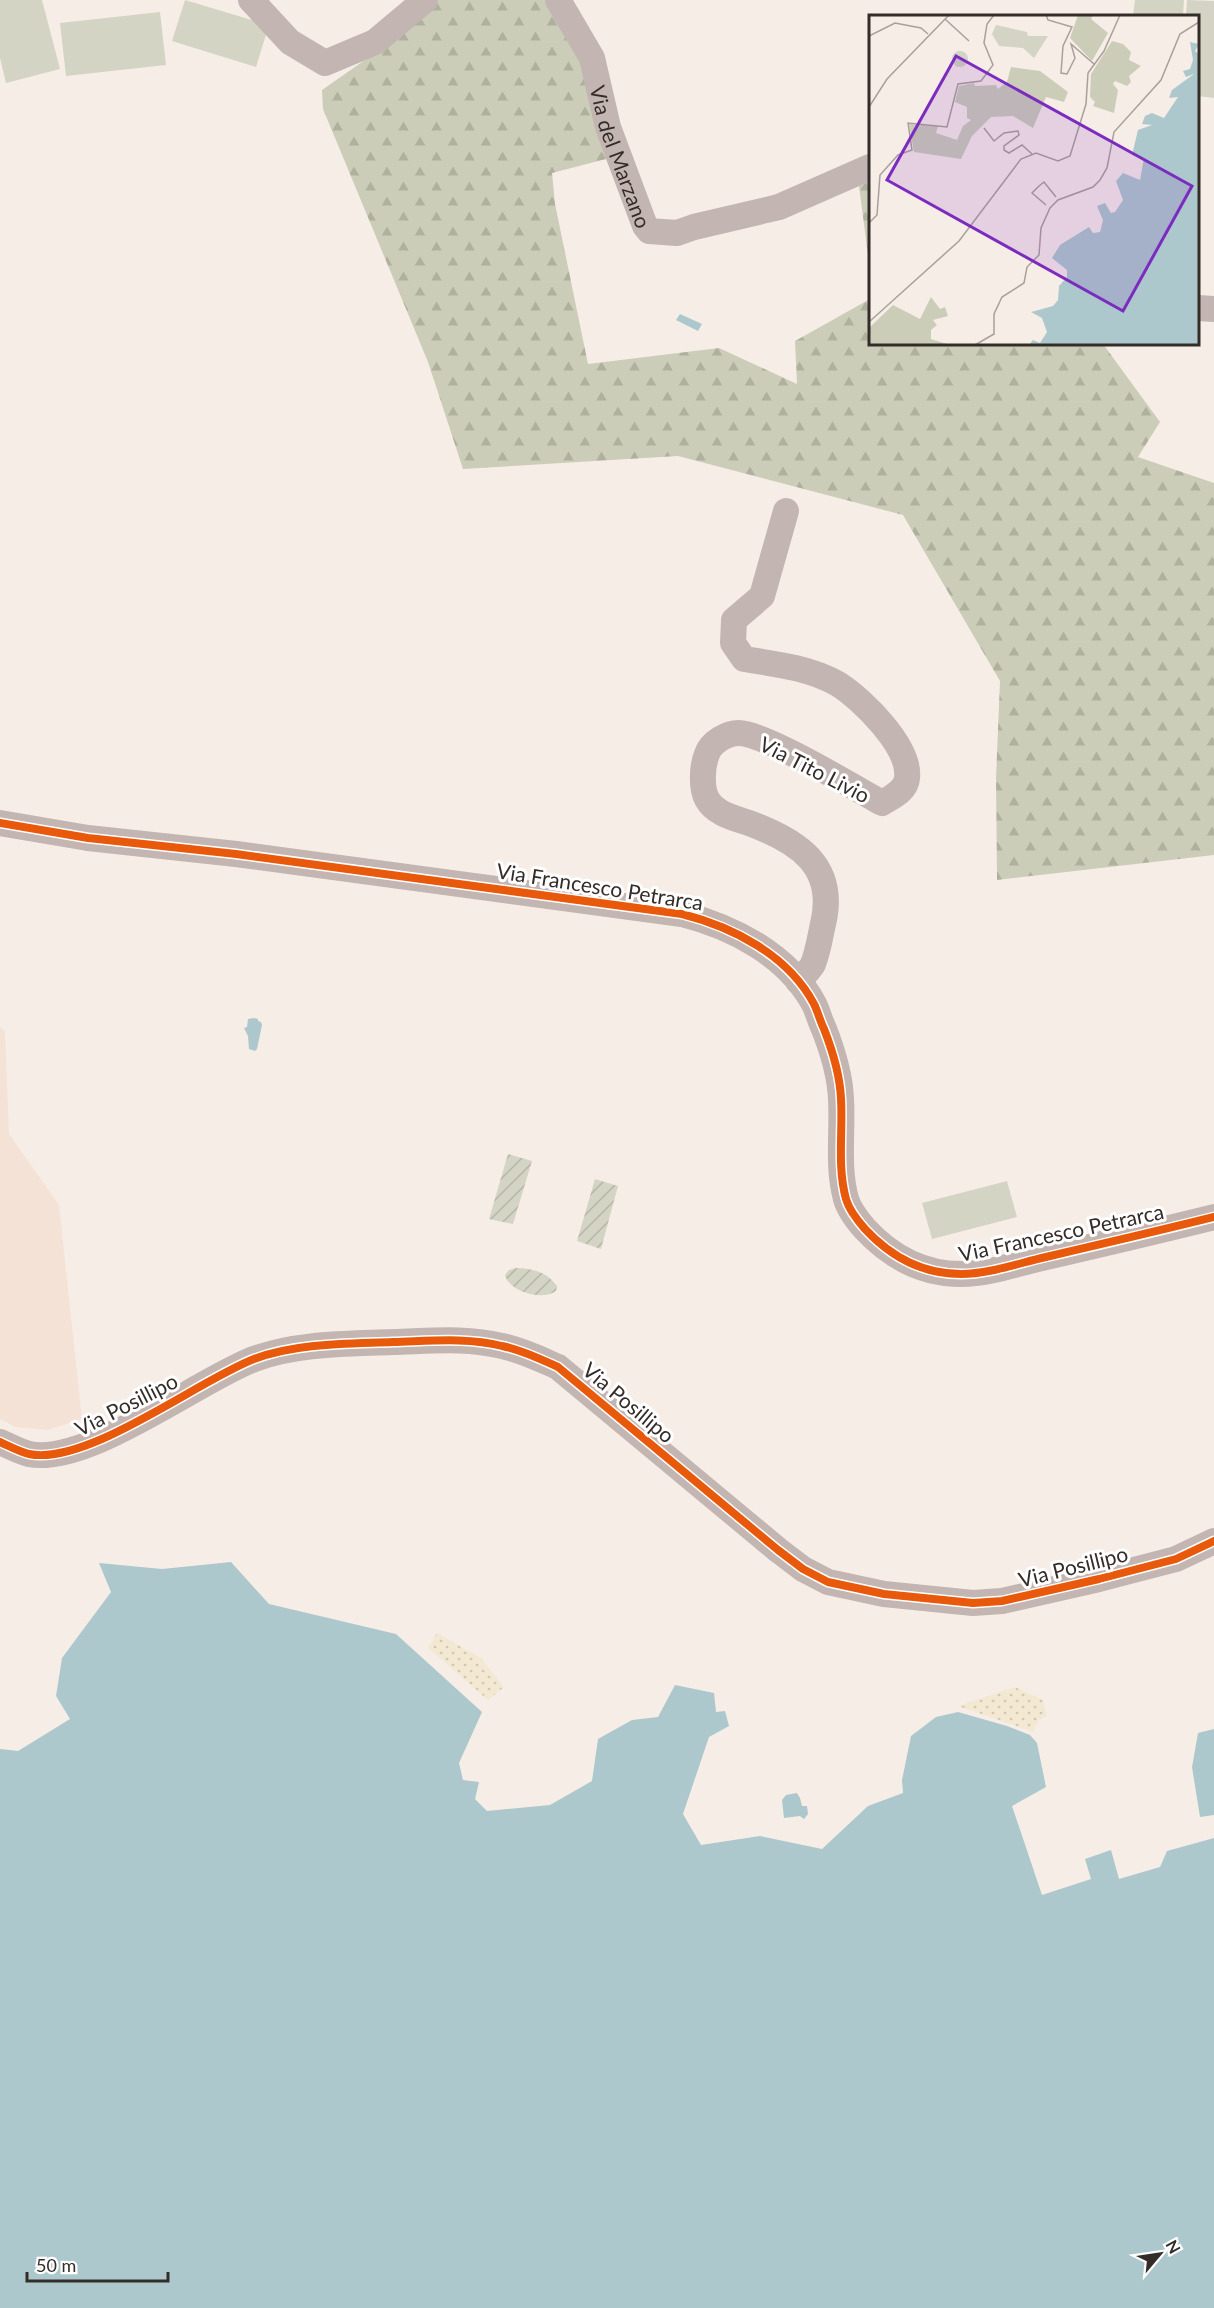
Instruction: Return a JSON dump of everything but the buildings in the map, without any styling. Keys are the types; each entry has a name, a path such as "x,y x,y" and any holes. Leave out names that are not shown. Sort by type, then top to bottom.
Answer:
{"street":[{"path":"251,0 260,7 290,42 325,63 375,42 425,0"},
{"name":"Via del Marzano","path":"558,0 592,58 608,128 646,229 649,231 677,233 779,207 869,167"},
{"path":"1199,308 1214,309"},
{"name":"Via Tito Livio","path":"786,511 762,596 734,620 733,643 744,659 792,666 838,684 875,715 905,758 907,779 898,794 882,803 771,743 740,733 721,738 707,753 703,781 707,799 720,813 767,830 804,850 819,869 825,894 825,914 813,966 798,981"},
{"name":"Via Francesco Petrarca","path":"0,823 88,838 236,854 682,914 711,921 741,935 781,964 798,981 813,1003 833,1050 839,1073 842,1101 840,1162 846,1201 858,1222 895,1256 912,1265 934,1271 962,1274 1001,1268 1214,1217"},
{"name":"Via Posillipo","path":"0,1442 28,1454 71,1451 97,1441 233,1367 279,1352 335,1344 464,1340 502,1346 529,1354 558,1367 778,1550 803,1569 828,1582 884,1594 973,1603 1002,1601 1099,1580 1176,1558 1214,1541"}],"shaded area":[{"path":"0,1027 5,1032 9,1134 59,1205 82,1419 48,1430 15,1427 0,1419"}],"green space":[{"path":"0,0 42,0 60,69 6,83 0,58"},
{"path":"185,0 269,25 256,67 172,41"},
{"path":"436,0 547,0 586,63 610,158 552,173 555,204 588,364 719,348 797,384 795,341 869,300 869,345 1104,345 1160,422 1138,457 1214,483 1214,855 997,880 996,778 1000,681 903,515 678,456 463,469 428,362 323,109 322,90 382,48"},
{"path":"1135,0 1184,0 1183,15 1133,15"},
{"path":"1187,0 1214,1 1214,98 1199,96 1199,15 1186,15"},
{"path":"160,12 166,65 66,76 60,23"},
{"path":"869,181 869,262 859,186"},
{"path":"508,1154 532,1161 513,1224 489,1219"},
{"path":"595,1179 618,1186 601,1249 577,1241"},
{"path":"1007,1181 1017,1217 932,1239 922,1203"},
{"path":"516,1268 544,1274 557,1286 556,1291 550,1294 535,1295 519,1290 508,1281 505,1275 509,1270"}],"sand":[{"path":"437,1633 481,1658 504,1687 488,1700 428,1648"},
{"path":"1015,1687 1043,1700 1047,1716 1039,1720 1033,1732 958,1706"}],"water":[{"path":"680,314 702,324 698,331 676,320"},
{"path":"248,1019 258,1019 262,1025 255,1051 249,1049 248,1036 244,1028 247,1027"},
{"path":"231,1562 269,1604 396,1634 482,1712 459,1763 463,1780 479,1782 475,1799 487,1811 550,1805 592,1781 598,1739 632,1720 658,1717 675,1685 714,1693 716,1712 725,1711 729,1726 709,1737 683,1814 701,1845 760,1836 822,1849 868,1806 903,1793 902,1780 911,1736 936,1717 958,1712 1030,1735 1037,1743 1046,1787 1012,1806 1042,1895 1091,1879 1085,1859 1111,1850 1119,1879 1160,1867 1167,1851 1214,1838 1214,2308 0,2308 0,1749 18,1751 70,1719 56,1696 62,1658 111,1592 99,1563 162,1569"},
{"path":"1214,1729 1214,1815 1200,1817 1192,1767 1198,1733"},
{"path":"797,1793 802,1806 807,1806 808,1814 804,1819 800,1816 784,1818 782,1800 786,1795"}],"cycle path":[{"path":"0,823 88,838 236,854 682,914 739,935 774,957 790,971 817,1010 833,1055 839,1081 843,1187 849,1207 865,1229 885,1248 920,1267 947,1273 982,1272 1214,1217"},
{"path":"0,1442 29,1454 53,1454 81,1447 142,1419 230,1370 254,1359 287,1350 340,1344 435,1340 475,1341 517,1350 558,1367 778,1550 803,1569 828,1582 884,1594 973,1603 1002,1601 1176,1559 1214,1541"}]}
